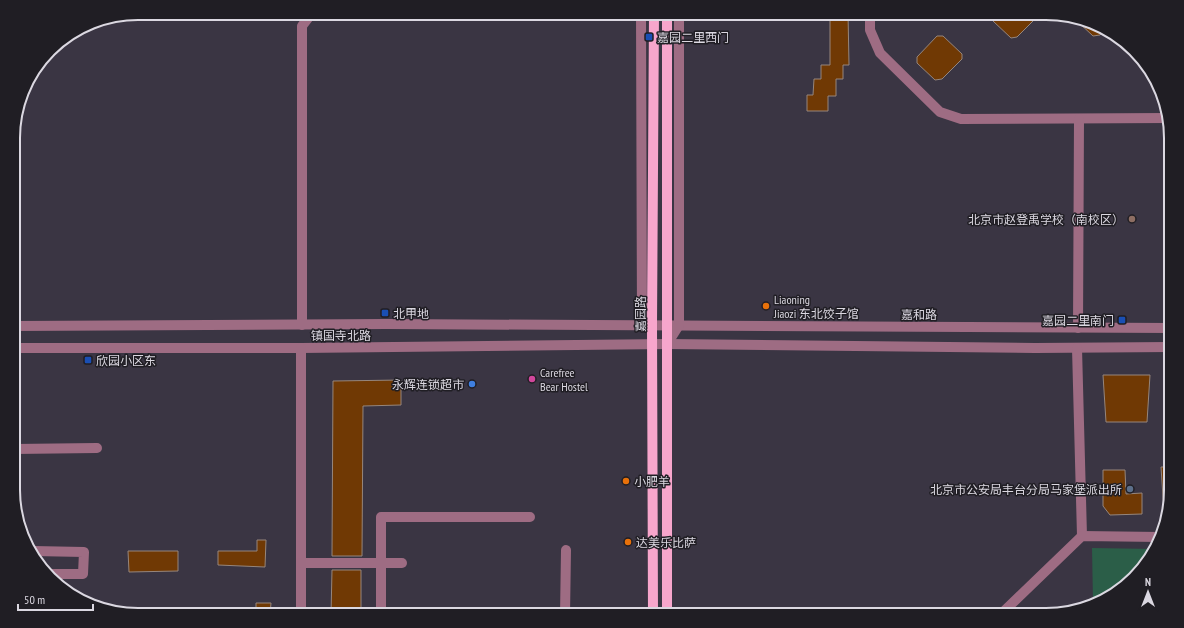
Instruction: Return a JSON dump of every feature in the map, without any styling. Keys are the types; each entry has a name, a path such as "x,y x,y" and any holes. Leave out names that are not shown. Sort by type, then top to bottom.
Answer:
{"main road":[{"name":"嘉园路","path":"653,608 652,325 654,20"},
{"path":"666,20 667,608"}],"street":[{"path":"302,325 302,26 307,20"},
{"path":"642,20 642,325"},
{"path":"667,344 679,326 679,20"},
{"path":"870,20 870,30 880,53 940,112 961,119 1162,118"},
{"path":"1078,328 1079,118"},
{"name":"镇国寺北路","path":"20,326 386,324 667,326"},
{"name":"嘉和路","path":"667,326 1164,328"},
{"path":"667,344 1077,348 1164,347"},
{"name":"镇国寺北路","path":"20,348 301,348 667,344"},
{"path":"301,348 301,608"},
{"path":"1077,348 1082,536"},
{"path":"20,450 96,448"},
{"path":"381,608 381,517 530,517"},
{"path":"1007,608 1082,536 1154,537"},
{"path":"565,608 566,550"},
{"path":"37,551 84,552 83,574 55,574"},
{"path":"301,563 402,563"}],"green space":[{"path":"1092,548 1148,549 1135,568 1131,572 1128,572 1128,575 1124,579 1093,598"}],"building":[{"path":"830,20 848,20 849,65 843,65 843,79 836,79 836,96 828,96 828,111 807,111 807,95 813,95 814,79 821,79 821,65 830,65"},
{"path":"1034,20 1017,37 1011,38 993,21"},
{"path":"1082,25 1101,34 1093,36"},
{"path":"937,36 943,36 962,54 962,59 942,79 935,80 917,63 917,57"},
{"path":"1103,375 1150,375 1147,422 1106,422"},
{"path":"401,380 401,405 363,406 362,556 332,556 333,381"},
{"path":"1161,467 1164,467 1163,501"},
{"path":"1103,470 1125,470 1126,494 1142,493 1142,514 1110,515 1103,506"},
{"path":"257,540 266,540 265,567 218,565 218,551 257,551"},
{"path":"128,551 178,551 178,571 129,572"},
{"path":"332,570 361,570 361,608 331,608"},
{"path":"256,603 271,603 271,608 256,608"}],"place":[{"name":"嘉园二里西门","path":"649,37"},
{"name":"北京市赵登禹学校（南校区）","path":"1132,219"},
{"name":"Liaoning Jiaozi 东北饺子馆","path":"766,306"},
{"name":"北甲地","path":"385,313"},
{"name":"嘉园二里南门","path":"1122,320"},
{"name":"欣园小区东","path":"88,360"},
{"name":"Carefree Bear Hostel","path":"532,379"},
{"name":"永辉连锁超市","path":"472,384"},
{"name":"小肥羊","path":"626,481"},
{"name":"北京市公安局丰台分局马家堡派出所","path":"1130,489"},
{"name":"达美乐比萨","path":"628,542"}]}
